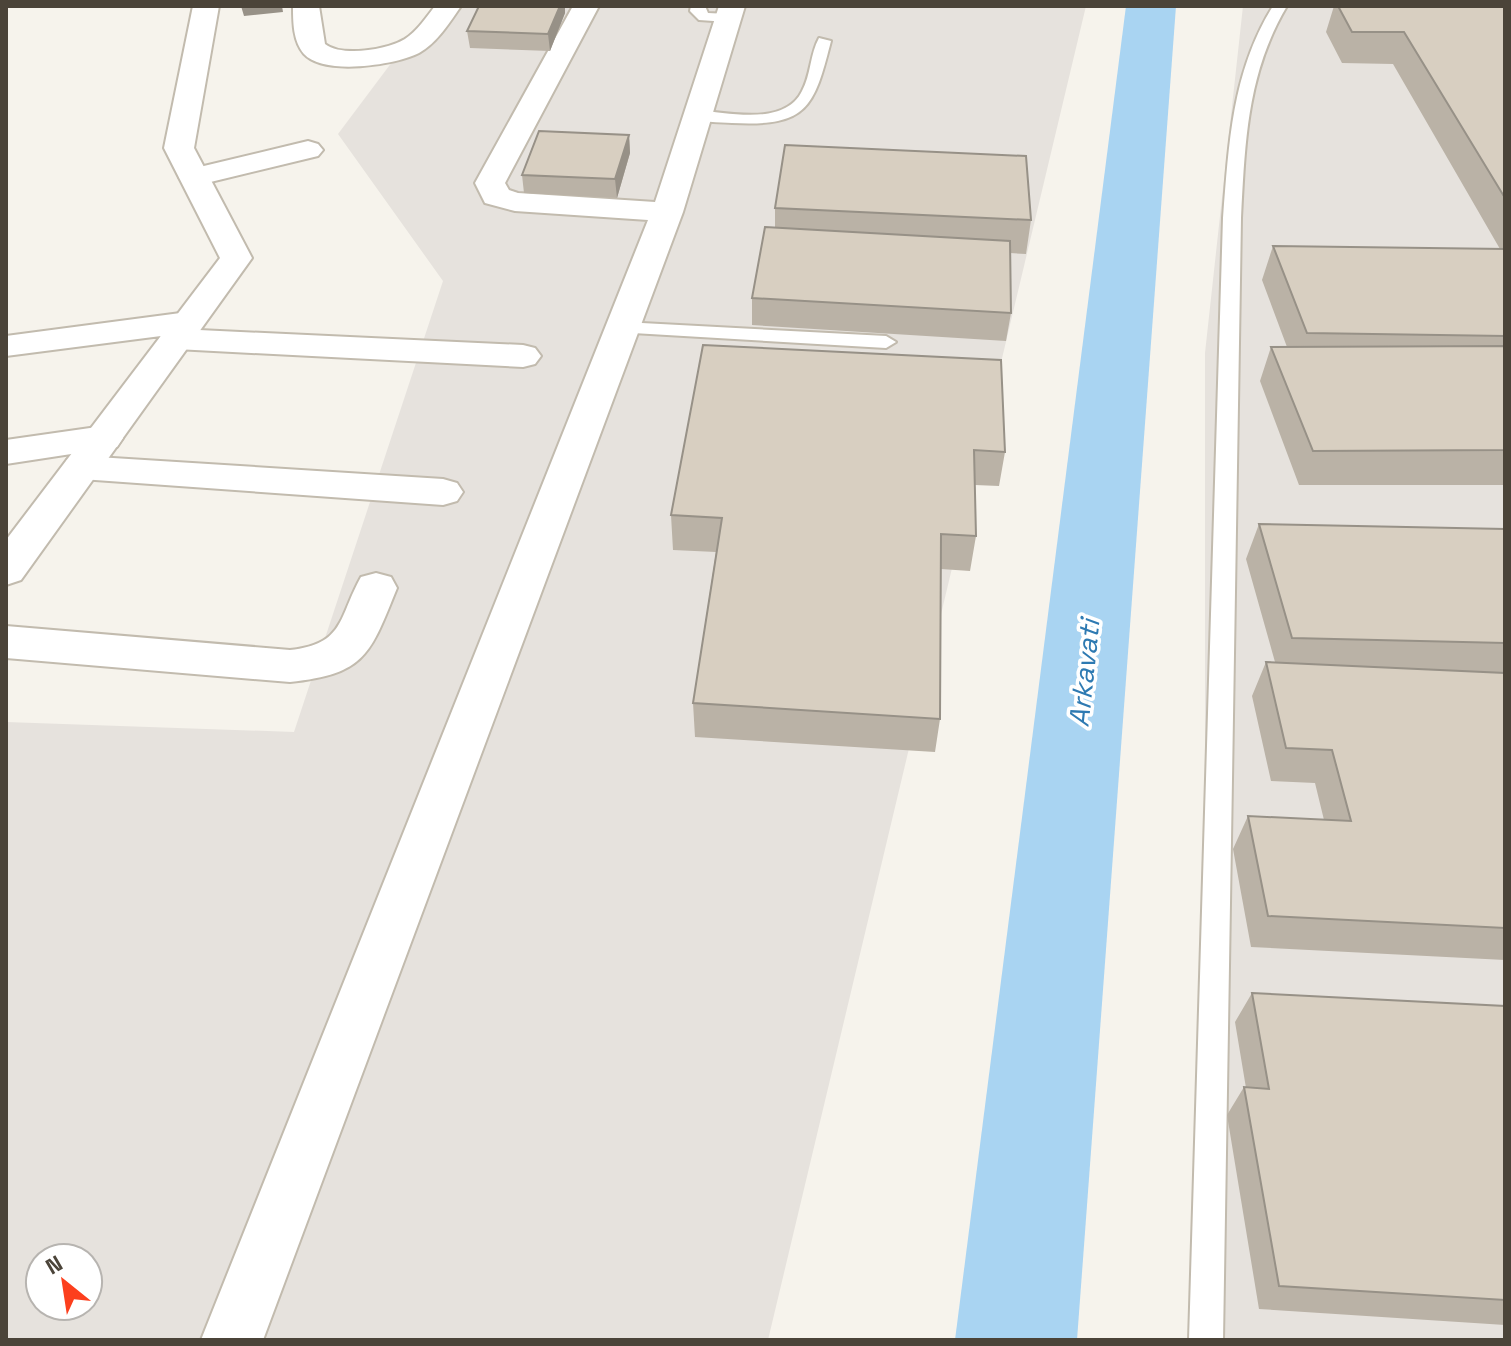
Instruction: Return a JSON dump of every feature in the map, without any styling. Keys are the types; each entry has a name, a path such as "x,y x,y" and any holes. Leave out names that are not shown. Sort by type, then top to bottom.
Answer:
{"street":[{"path":"6,570 236,258 179,148 206,6"},
{"path":"306,6 306,26 314,49 329,59 368,56 409,47 430,30 448,6"},
{"path":"586,6 490,183 496,196 515,202 667,212"},
{"path":"232,1340 667,212 698,115 720,10"},
{"path":"194,177 308,150"},
{"path":"6,346 182,330 523,356"},
{"path":"6,452 104,438"},
{"path":"81,469 443,492"},
{"path":"6,642 290,666 325,664 349,650 376,588"}],"lane":[{"path":"1206,1340 1232,218 1243,81 1268,23 1280,6"},
{"path":"698,115 752,119 787,113 807,97 824,41"},
{"path":"623,328 886,342"}],"shaded area":[{"path":"434,6 1086,6 768,1340 6,1340 6,722 294,732 443,281 338,134"},
{"path":"1243,6 1505,6 1505,1340 1205,1340 1205,353"}],"building":[{"path":"479,6 560,6 548,34 467,31"},
{"path":"1338,6 1505,6 1505,198 1404,32 1352,32"},
{"path":"539,131 629,135 615,179 522,175"},
{"path":"785,145 1026,156 1031,220 775,208"},
{"path":"765,227 1010,241 1011,313 752,298"},
{"path":"1273,246 1505,249 1505,336 1307,333"},
{"path":"703,345 1001,360 1005,452 974,450 976,536 941,534 940,719 693,703 722,518 671,515"},
{"path":"1505,346 1505,450 1313,451 1271,347"},
{"path":"1259,524 1505,529 1505,643 1292,638"},
{"path":"1266,662 1505,673 1505,928 1268,916 1248,816 1351,821 1332,750 1286,748"},
{"path":"1252,993 1505,1006 1505,1300 1279,1286 1244,1087 1269,1089"}],"waterway":[{"name":"Arkavati","path":"1016,1340 1151,6"}]}
